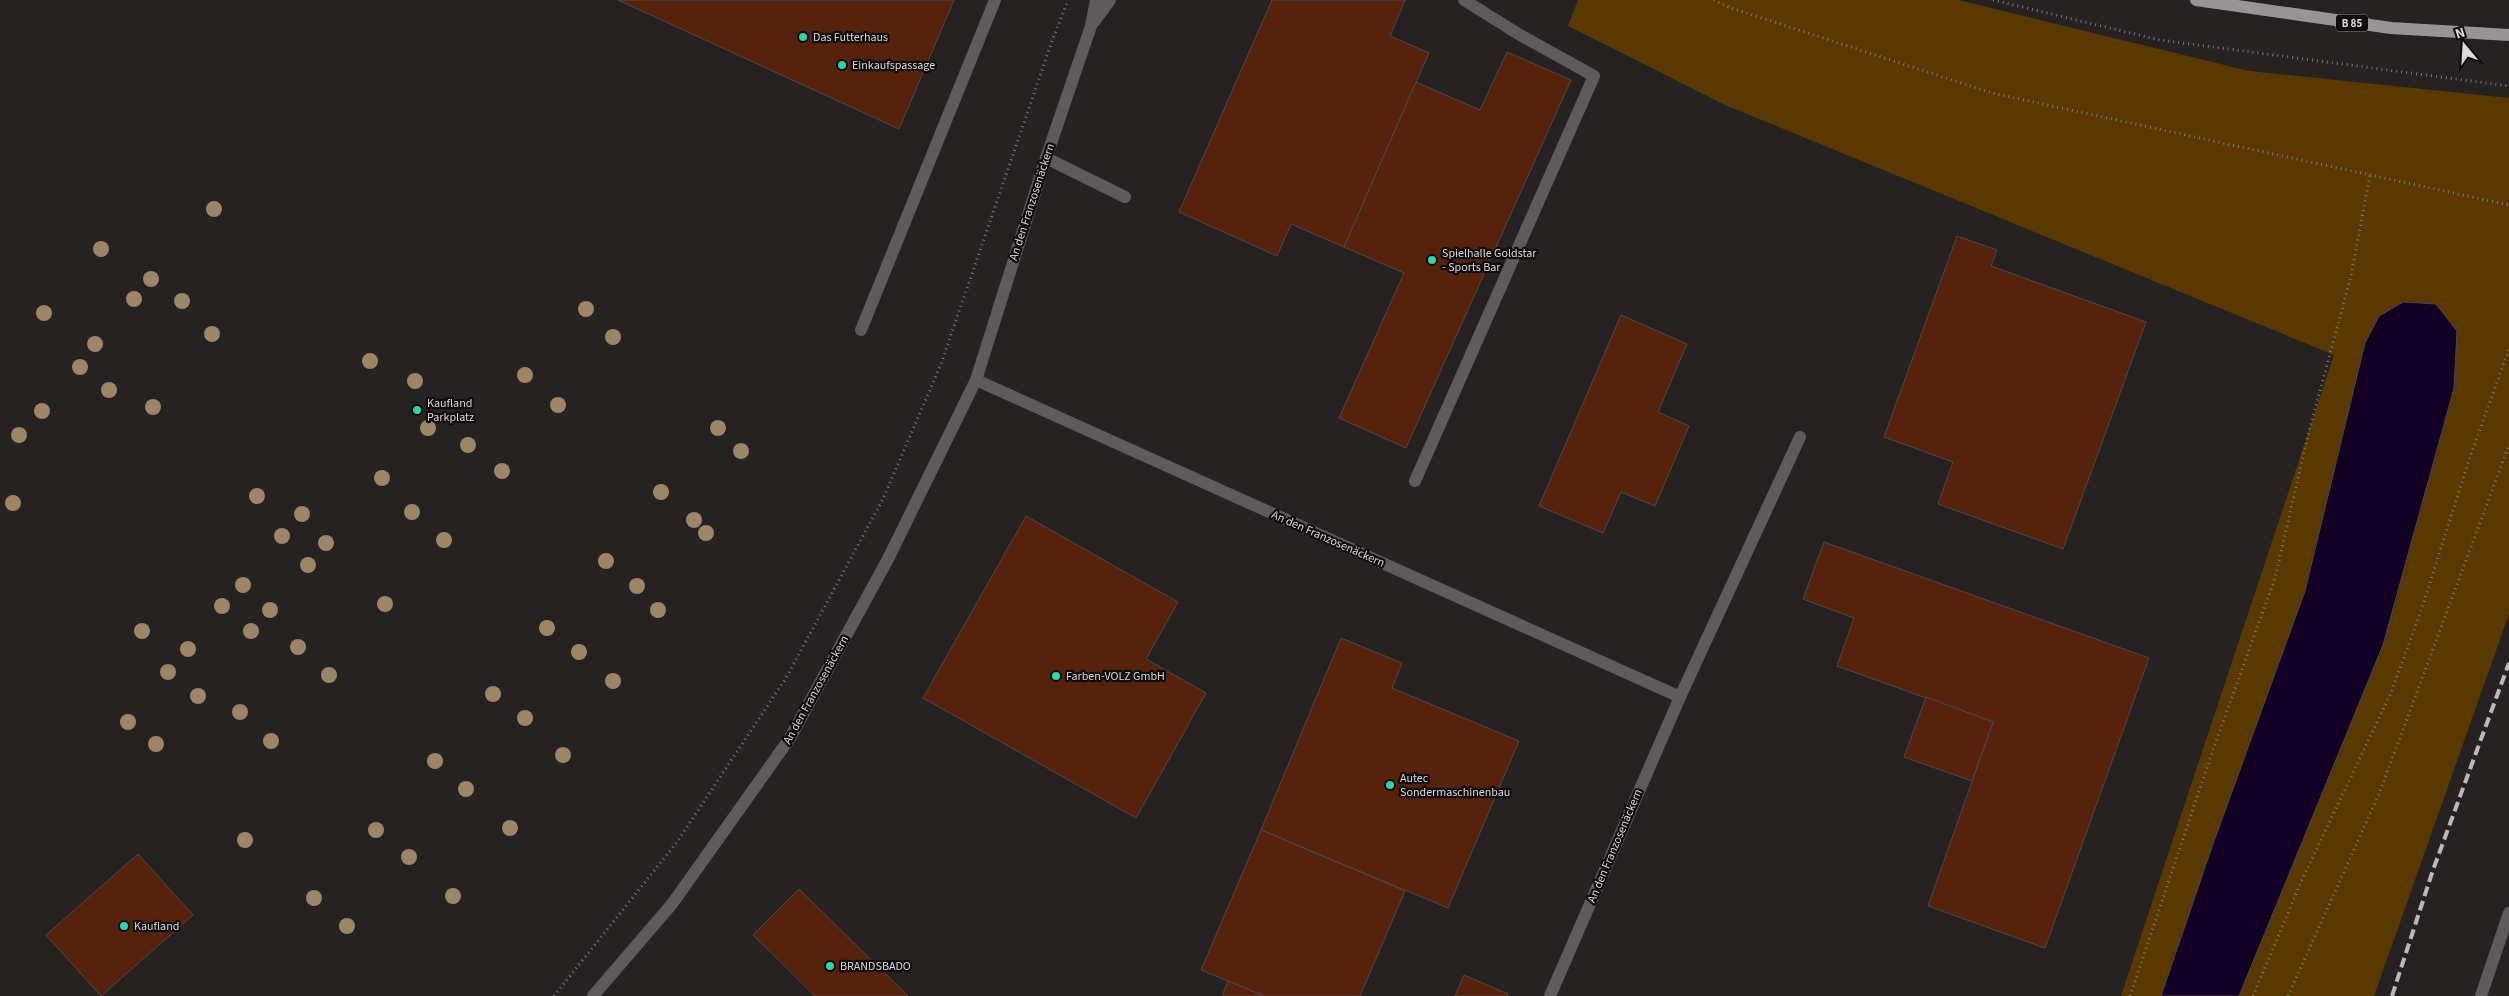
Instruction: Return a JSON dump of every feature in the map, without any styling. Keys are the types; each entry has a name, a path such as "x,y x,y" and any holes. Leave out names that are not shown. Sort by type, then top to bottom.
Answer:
{"main road":[{"name":"B 85","path":"2196,0 2391,28 2509,35"}],"street":[{"path":"861,330 995,0"},
{"path":"1091,26 1096,0"},
{"path":"1091,26 1110,0"},
{"path":"1415,481 1594,76 1520,36 1464,0"},
{"name":"An den Franzosenäckern","path":"593,996 672,904 790,738 888,559 976,380 1046,158 1091,26"},
{"path":"1046,158 1125,197"},
{"name":"An den Franzosenäckern","path":"976,380 1680,697"},
{"name":"An den Franzosenäckern","path":"1550,996 1680,697 1800,437"},
{"path":"2481,996 2509,913"}],"path":[{"path":"554,996 676,842 786,678 883,499 941,364 1052,42 1069,0"},
{"path":"1714,0 1728,7 1992,93 2509,205"},
{"path":"1993,0 2160,40 2509,86"},
{"path":"2130,996 2214,747 2275,578 2308,435 2351,276 2370,175"},
{"path":"2253,996 2301,882 2390,696 2420,614 2469,460 2509,349"},
{"path":"2288,996 2379,794 2509,445"}],"shaded area":[{"path":"1578,0 1958,0 2249,71 2509,98 2509,614 2374,996 2121,996 2334,355 1725,105 1568,26"},
{"path":"2403,302 2436,304 2457,331 2454,388 2383,645 2239,996 2161,996 2213,844 2305,591 2365,343 2379,316"}],"building":[{"name":"Einkaufspassage","path":"618,0 954,0 899,129"},
{"path":"1272,0 1405,0 1390,36 1429,53 1344,247 1291,224 1277,256 1179,212"},
{"name":"Spielhalle Goldstar - Sports Bar","path":"1507,52 1571,80 1406,448 1339,418 1404,273 1344,247 1416,82 1480,110"},
{"path":"1957,236 1997,250 1991,266 2146,322 2063,549 1938,504 1953,462 1884,437"},
{"path":"1621,315 1687,344 1658,412 1689,426 1655,506 1621,492 1603,533 1539,506"},
{"name":"Farben-VOLZ GmbH","path":"1026,516 1178,602 1146,659 1206,693 1136,818 923,698"},
{"path":"1824,542 2149,658 2045,948 1928,906 1993,722 1837,666 1854,618 1803,599"},
{"name":"Autec Sondermaschinenbau","path":"1341,638 1402,663 1392,688 1519,741 1448,908 1261,830"},
{"path":"1926,697 1993,722 1972,781 1904,757"},
{"path":"1261,830 1405,891 1360,996 1264,996 1201,970"},
{"path":"138,854 193,915 101,996 46,935"},
{"name":"BRANDSBADO","path":"799,889 908,996 815,996 753,935"},
{"path":"1464,975 1508,994 1507,996 1455,996"},
{"path":"1228,981 1264,996 1222,996"}],"railway":[{"path":"2392,996 2433,870 2509,663"}],"place":[{"name":"Das Futterhaus","path":"803,37"},
{"name":"Einkaufspassage","path":"842,65"},
{"name":"Spielhalle Goldstar - Sports Bar","path":"1432,260"},
{"name":"Kaufland Parkplatz","path":"417,410"},
{"name":"Farben-VOLZ GmbH","path":"1056,676"},
{"name":"Autec Sondermaschinenbau","path":"1390,785"},
{"name":"Kaufland","path":"124,926"},
{"name":"BRANDSBADO","path":"830,966"}]}
